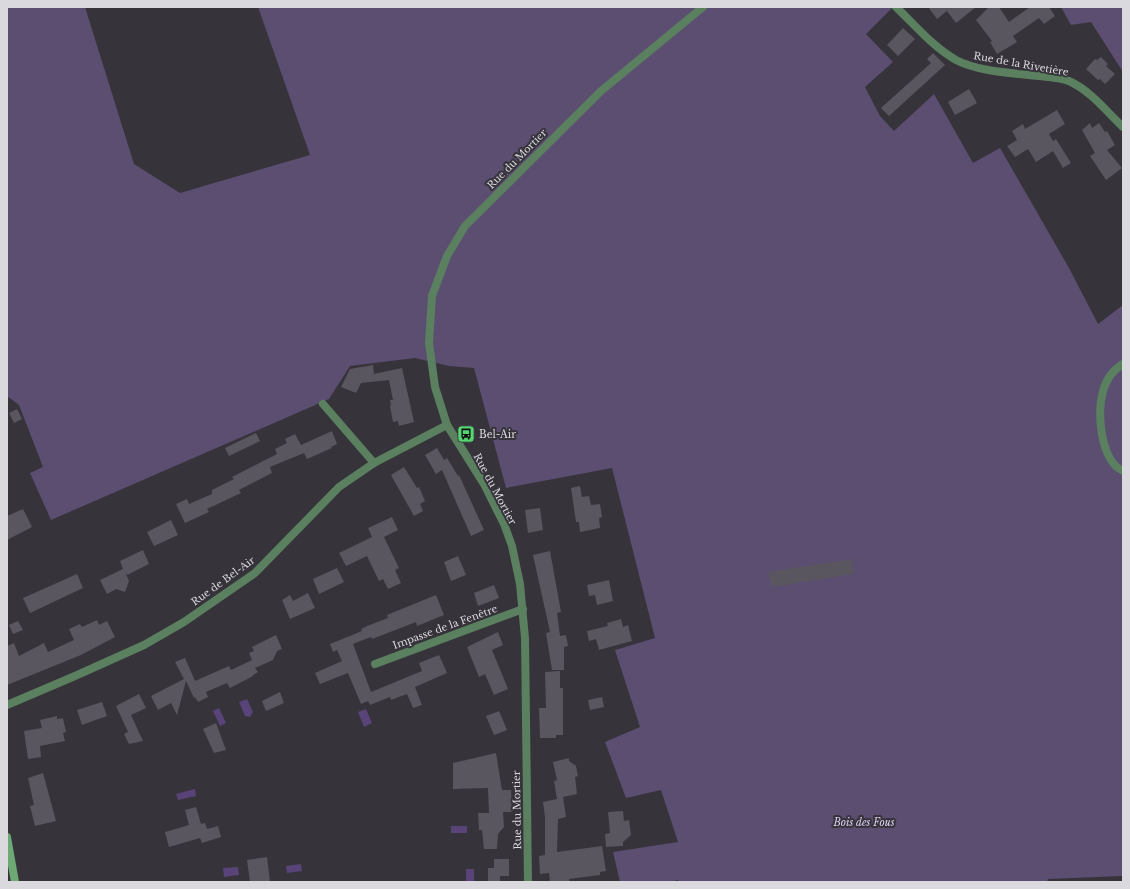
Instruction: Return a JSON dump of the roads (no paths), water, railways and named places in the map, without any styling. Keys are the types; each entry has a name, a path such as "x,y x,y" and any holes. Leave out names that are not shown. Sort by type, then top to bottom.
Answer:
{"street":[{"name":"Rue du Mortier","path":"528,882 525,638 523,609 516,564 512,546 504,524 484,484 447,425 435,387 429,343 432,296 447,256 465,226 601,91 703,7"},
{"name":"Rue de la Rivetière","path":"896,7 937,47 956,60 968,65 994,71 1069,81 1090,95 1123,127"},
{"path":"1123,364 1109,376 1103,391 1101,408 1101,431 1105,447 1111,460 1118,469 1123,471"},
{"path":"323,404 374,463"},
{"name":"Rue de Bel-Air","path":"7,705 144,645 184,622 255,573 339,487 374,463 447,425"},
{"name":"Impasse de la Fenêtre","path":"375,664 523,609"},
{"path":"7,837 15,882"}],"place":[{"name":"Bel-Air","path":"466,434"}],"park label":[{"name":"Bois des Fous","path":"864,822"}]}
